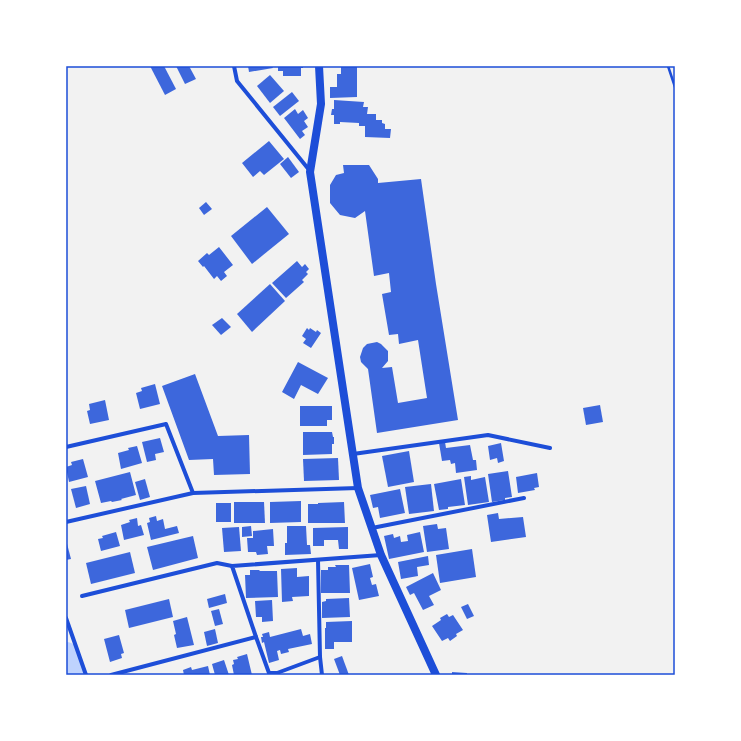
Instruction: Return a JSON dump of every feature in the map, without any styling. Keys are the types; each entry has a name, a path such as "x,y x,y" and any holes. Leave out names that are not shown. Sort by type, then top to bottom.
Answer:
{"main road":[{"path":"320,66 321,104 310,172 358,488 381,555 436,675"}],"street":[{"path":"234,66 237,81 310,172"},
{"path":"66,447 166,424 192,493"},
{"path":"353,454 488,435 550,448"},
{"path":"66,522 192,493 358,488"},
{"path":"372,528 524,498"},
{"path":"82,596 217,563 232,566 381,555"},
{"path":"318,560 320,657 322,675"},
{"path":"232,566 269,673 277,674 320,657"},
{"path":"66,618 86,675"},
{"path":"111,675 256,637"}],"path":[{"path":"668,66 675,87"}],"building":[{"path":"150,66 164,66 176,89 165,95"},
{"path":"176,66 189,66 196,79 185,84"},
{"path":"248,66 272,66 273,68 249,72"},
{"path":"278,66 303,66 303,68 301,68 301,76 283,76 283,71 278,71"},
{"path":"341,67 357,67 357,97 330,98 330,87 337,87 337,74 341,74"},
{"path":"270,75 284,91 270,103 257,86"},
{"path":"292,92 299,101 280,116 273,107"},
{"path":"334,100 364,102 363,107 368,107 367,114 376,114 376,120 382,120 382,123 385,124 385,129 391,129 390,138 365,137 365,126 359,126 359,123 340,122 340,124 334,124 334,115 331,115 332,109 334,109"},
{"path":"295,109 298,114 303,110 308,118 304,121 308,127 302,131 305,135 300,139 284,118"},
{"path":"269,141 284,159 264,175 260,171 253,177 242,163"},
{"path":"288,157 299,172 291,178 280,164"},
{"path":"343,165 369,165 378,179 378,183 421,179 458,420 377,433 368,369 361,362 360,357 363,348 367,344 377,342 388,351 388,361 382,368 392,367 398,403 427,398 418,340 399,344 398,334 389,335 382,294 391,292 389,273 374,276 365,211 355,218 340,215 330,203 330,185 336,175 344,173"},
{"path":"206,202 212,209 204,215 199,208"},
{"path":"267,207 289,234 252,264 231,236"},
{"path":"219,247 233,265 224,272 227,276 221,281 217,276 214,279 198,261 207,253 209,255"},
{"path":"297,261 302,267 305,264 309,269 306,272 308,274 302,280 304,282 286,298 272,283"},
{"path":"270,284 285,301 252,332 237,314"},
{"path":"222,318 231,327 221,335 212,325"},
{"path":"307,328 309,330 310,328 316,332 317,330 321,333 311,348 303,343 306,339 302,336"},
{"path":"298,362 328,378 318,394 301,385 294,399 282,392"},
{"path":"195,374 218,436 249,435 250,474 214,475 213,459 189,460 162,386"},
{"path":"155,384 160,404 140,409 136,393 142,391 141,388"},
{"path":"105,400 109,420 90,424 87,411 90,410 89,404"},
{"path":"600,405 603,422 586,425 583,408"},
{"path":"300,406 332,406 332,420 327,420 327,426 300,426"},
{"path":"303,432 332,432 334,444 332,444 332,454 303,455"},
{"path":"160,438 164,452 155,454 156,460 147,462 142,442"},
{"path":"445,442 446,448 470,445 473,460 476,460 477,470 456,473 455,463 451,464 450,460 442,461 439,443"},
{"path":"501,443 504,461 498,463 497,458 490,460 488,446"},
{"path":"137,446 142,463 121,469 118,453 129,450 128,448"},
{"path":"409,451 414,482 388,487 382,456"},
{"path":"338,458 339,480 304,481 303,459"},
{"path":"83,459 88,477 69,482 66,467 72,465 71,462"},
{"path":"508,471 512,497 505,498 505,500 492,502 488,474"},
{"path":"130,472 136,495 121,499 122,500 101,503 95,481"},
{"path":"537,473 539,487 534,488 535,490 518,493 516,477"},
{"path":"471,476 471,480 485,477 489,502 468,505 464,477"},
{"path":"145,479 150,497 140,500 135,482"},
{"path":"461,479 465,505 448,507 448,509 439,510 434,484"},
{"path":"431,484 434,511 409,514 405,487"},
{"path":"86,486 90,504 76,508 71,489"},
{"path":"400,489 405,513 380,518 378,507 373,508 370,495"},
{"path":"301,501 301,522 270,523 270,502"},
{"path":"234,502 264,502 265,523 234,523"},
{"path":"344,502 345,523 308,523 308,504"},
{"path":"216,503 231,503 231,522 216,522"},
{"path":"498,513 499,519 523,517 526,537 491,542 487,515"},
{"path":"156,516 157,521 163,519 165,529 177,526 179,533 151,540 147,523 150,522 149,518"},
{"path":"137,518 138,526 141,525 144,535 124,540 121,525 130,522 129,520"},
{"path":"437,524 438,529 446,528 449,549 427,552 423,526"},
{"path":"251,526 252,536 242,537 242,527"},
{"path":"287,526 306,526 307,545 310,545 311,554 285,555"},
{"path":"239,527 241,551 224,552 222,528"},
{"path":"348,527 348,549 339,549 338,540 324,540 324,546 313,546 313,528"},
{"path":"273,529 274,546 267,546 268,554 257,555 256,552 248,552 247,538 253,538 253,531"},
{"path":"116,532 120,546 101,551 98,539 103,538 102,536"},
{"path":"420,532 424,552 389,559 384,536 393,534 394,538 400,536 401,542 408,541 407,535"},
{"path":"193,536 198,558 153,570 147,547"},
{"path":"66,540 71,559 66,560"},
{"path":"472,549 476,577 440,583 436,555"},
{"path":"130,552 135,573 91,584 86,563"},
{"path":"428,556 429,565 417,567 418,576 401,579 398,562"},
{"path":"370,564 373,577 370,578 372,585 376,584 379,596 359,600 352,568"},
{"path":"335,565 349,565 350,593 321,593 321,570 328,570 328,567 336,567"},
{"path":"297,568 297,577 309,576 309,596 292,597 293,601 282,602 281,569"},
{"path":"250,570 277,571 278,597 246,598 245,575 250,575"},
{"path":"433,573 441,590 429,596 434,605 423,610 414,593 410,595 406,587"},
{"path":"225,594 227,603 209,608 207,599"},
{"path":"349,598 350,617 322,618 322,602 326,601 326,599"},
{"path":"169,599 173,617 129,628 125,610"},
{"path":"272,600 273,621 262,622 262,617 256,617 255,601"},
{"path":"468,604 474,616 467,619 461,607"},
{"path":"219,609 223,624 215,626 211,611"},
{"path":"447,614 449,617 453,615 463,630 456,634 457,636 450,641 448,638 442,641 432,626 441,620 440,618"},
{"path":"187,617 194,645 177,648 173,621"},
{"path":"352,621 352,642 334,642 334,649 325,649 326,622"},
{"path":"215,629 218,643 207,646 204,632"},
{"path":"301,629 303,636 310,634 312,644 288,649 289,652 281,654 280,650 277,651 279,660 269,663 264,642 262,643 262,634 269,632 270,637"},
{"path":"119,635 124,653 121,654 122,658 110,662 104,639"},
{"path":"247,654 252,675 234,675 232,665 234,664 233,660"},
{"path":"342,656 349,675 340,675 334,659"},
{"path":"224,660 229,675 215,675 212,664"},
{"path":"208,666 210,675 184,675 183,670 191,667 192,670"},
{"path":"452,672 467,673 467,675 452,675"}],"waterway":[{"path":"66,655 73,675"}]}
